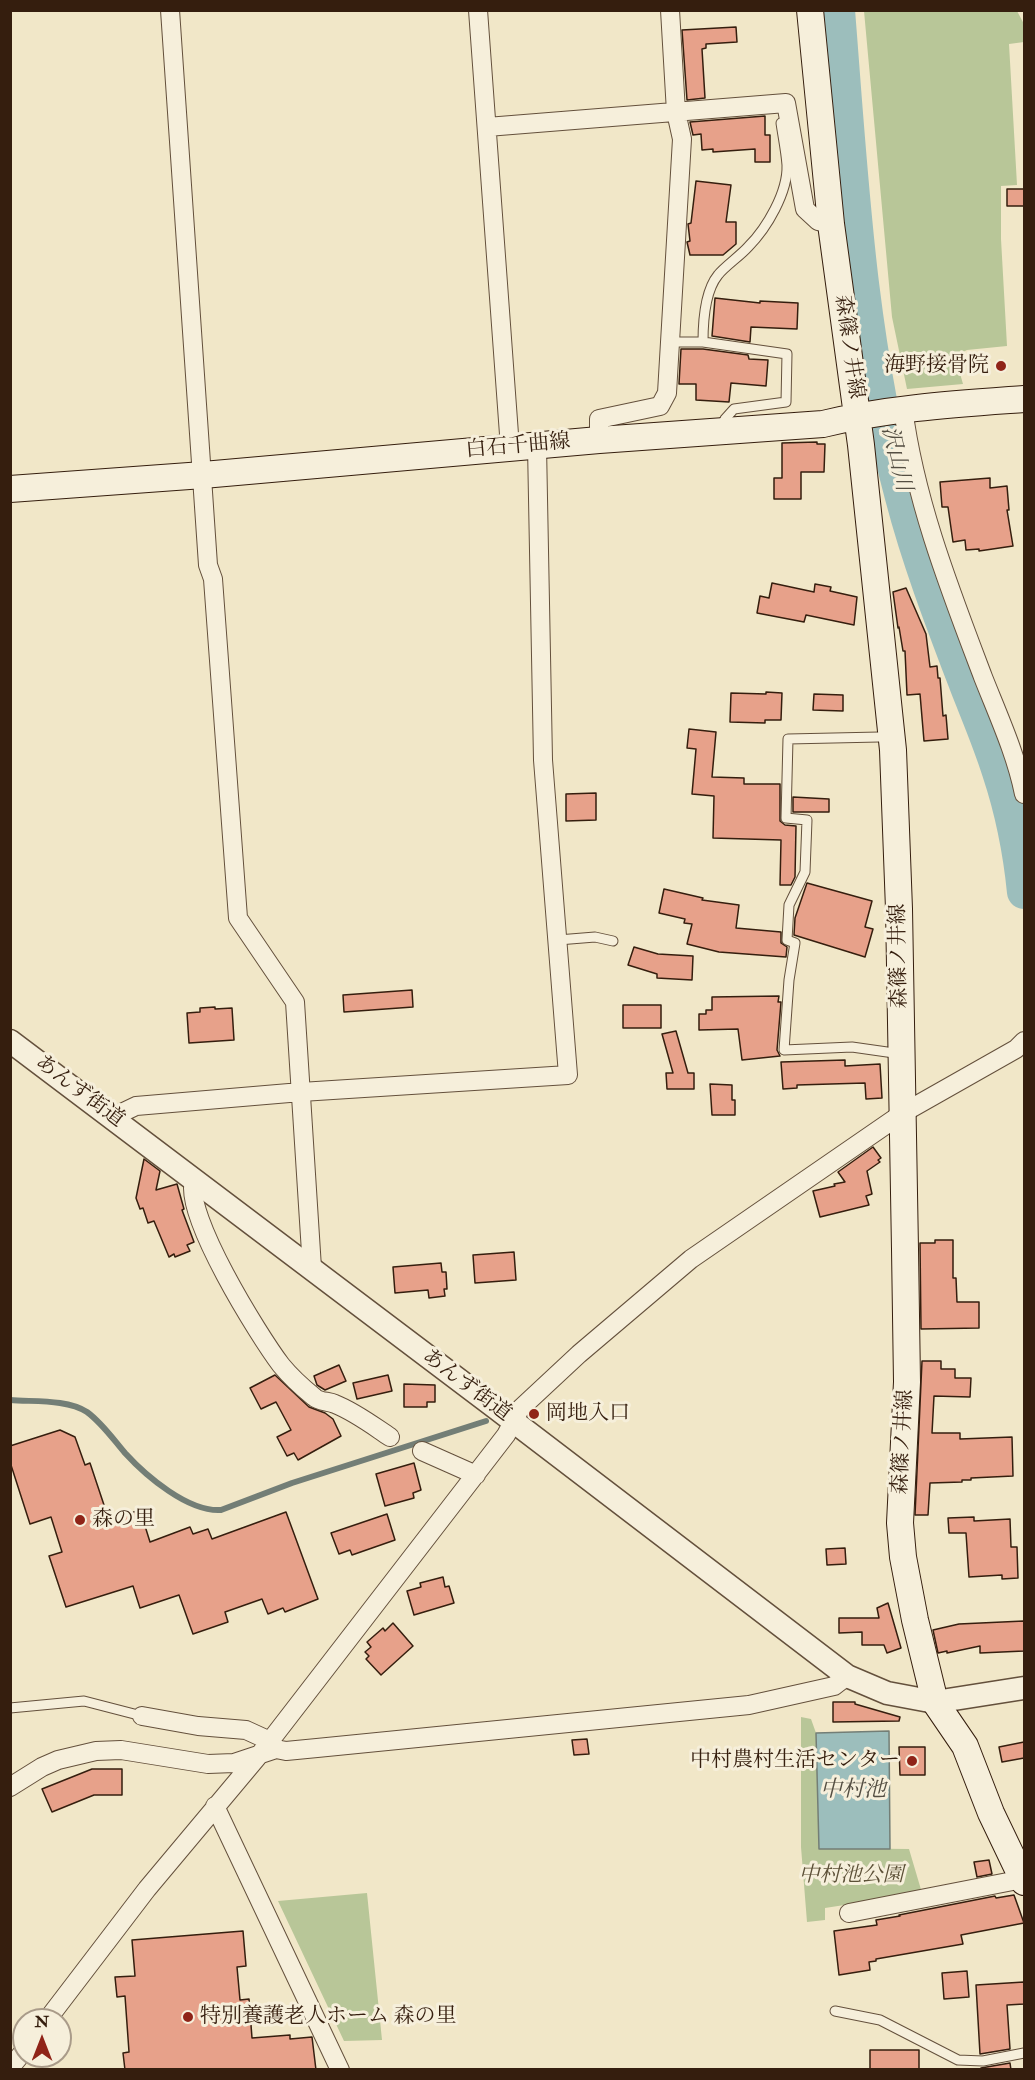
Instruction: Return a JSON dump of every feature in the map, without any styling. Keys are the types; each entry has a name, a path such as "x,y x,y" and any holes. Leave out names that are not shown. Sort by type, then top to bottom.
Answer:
{"main road":[{"name":"森篠ノ井線","path":"810,10 831,225 860,415 893,750 899,909 907,1382 900,1523 903,1557 915,1620 935,1702 965,1746 991,1813 1024,1880"},
{"name":"白石千曲線","path":"10,489 203,475 599,440 823,424 860,415 902,409 1024,399"}],"street":[{"path":"170,10 208,565 213,579 238,918 295,1002 312,1268"},
{"path":"478,10 510,448"},
{"path":"599,440 599,418 660,406 667,393 682,139 676,112 670,10"},
{"path":"488,127 786,103 805,209 818,221 831,225"},
{"path":"902,409 922,498 945,579 1017,744 1024,794"},
{"path":"113,1118 136,1106 301,1092 568,1075 543,760 537,446"},
{"name":"あんず街道","path":"10,1041 847,1676 887,1693 935,1702 1024,1688"},
{"path":"56,2008 147,1889 265,1747 506,1435 520,1409 579,1354 691,1259 903,1113 1016,1049 1024,1041"},
{"path":"195,1181 192,1188 195,1204 212,1248 226,1277 282,1365 316,1400 332,1402 390,1437"},
{"path":"422,1452 476,1474"},
{"path":"142,1716 198,1726 246,1730 265,1747 286,1751 749,1705 834,1686 847,1676"},
{"path":"10,1787 58,1760 96,1751 121,1750 208,1764 234,1763 265,1747"},
{"path":"215,1806 340,2070"},
{"path":"849,1913 1024,1880"}],"lane":[{"path":"703,342 704,319 717,275 749,246 770,219 785,180 787,166 778,104"},
{"path":"670,342 703,342 787,354 786,402 734,409 718,432"},
{"path":"879,737 788,739 786,818 807,820 805,872 789,905 787,940 795,943 789,980 784,1050 852,1047 902,1055"},
{"path":"558,940 595,937 613,942"},
{"path":"10,1708 84,1701 142,1716"},
{"path":"835,2011 880,2020 958,2060 983,2061 1024,2053"}],"green space":[{"path":"864,11 1017,11 1024,24 1024,42 1009,44 1017,185 1001,186 1001,239 1007,346 967,350 955,356 963,384 907,389 892,317"},
{"name":"中村池公園","path":"801,1717 811,1719 816,1733 819,1848 909,1849 922,1893 825,1908 825,1920 807,1922 801,1847"},
{"path":"367,1893 382,2040 344,2041 278,1901"}],"water":[{"name":"中村池","path":"889,1731 890,1849 819,1849 816,1733"}],"building":[{"path":"736,27 737,42 706,44 706,48 702,49 705,98 687,100 682,30"},
{"path":"765,116 765,135 770,135 770,162 755,162 755,149 713,152 713,149 702,150 701,134 693,135 690,122"},
{"path":"696,181 731,185 726,222 736,222 736,244 723,255 690,255 687,242 690,241 688,224 691,223"},
{"path":"1007,189 1024,189 1024,206 1007,206"},
{"path":"715,298 760,303 760,301 798,303 797,329 751,327 750,342 712,336"},
{"path":"681,349 703,349 748,355 749,359 768,360 766,386 731,383 729,402 696,400 696,384 679,384"},
{"path":"817,442 817,444 825,444 824,472 801,472 801,499 774,499 774,478 782,478 782,443"},
{"path":"990,478 990,488 1007,486 1009,510 1007,510 1013,546 979,551 979,549 966,550 965,540 953,542 948,507 942,507 940,482"},
{"path":"772,583 814,592 815,584 831,587 830,591 857,597 854,625 806,615 804,622 757,613 760,596 769,598"},
{"path":"906,588 926,634 930,667 937,666 948,739 924,741 920,694 907,695 905,651 903,651 898,628 893,592"},
{"path":"766,692 782,693 781,720 765,720 765,723 730,722 731,693 766,694"},
{"path":"814,694 843,695 843,711 813,710"},
{"path":"689,729 716,732 712,777 744,778 744,784 780,784 780,821 785,825 796,826 795,877 791,885 780,885 781,840 713,838 714,796 692,794 696,749 687,748"},
{"path":"596,793 596,820 566,821 566,794"},
{"path":"793,797 829,799 829,812 793,812"},
{"path":"807,883 872,901 865,927 873,929 865,957 794,935 795,918"},
{"path":"664,889 703,898 702,900 739,905 736,928 781,932 781,943 787,947 786,957 719,952 687,944 692,924 684,923 685,919 659,913"},
{"path":"634,947 658,954 693,956 692,980 657,978 657,974 628,965"},
{"path":"412,990 413,1007 344,1012 343,995"},
{"path":"779,996 778,1002 781,1002 777,1050 780,1056 742,1060 738,1029 699,1030 699,1014 706,1014 706,1010 712,1010 712,997"},
{"path":"623,1005 661,1005 661,1028 623,1028"},
{"path":"215,1007 215,1009 232,1008 234,1040 189,1043 187,1013 200,1012 200,1008"},
{"path":"676,1031 688,1073 694,1073 694,1089 667,1089 666,1073 673,1073 662,1034"},
{"path":"845,1060 845,1066 880,1064 882,1098 866,1099 865,1083 797,1085 797,1088 783,1089 781,1062"},
{"path":"710,1084 732,1085 735,1115 712,1115"},
{"path":"873,1147 881,1158 878,1160 880,1162 867,1171 872,1194 866,1196 869,1205 820,1217 813,1191 845,1182 838,1172"},
{"path":"144,1159 160,1171 156,1190 177,1184 184,1209 182,1210 194,1242 187,1245 190,1251 169,1257 154,1221 148,1223 143,1208 140,1209 136,1198"},
{"path":"935,1240 953,1240 953,1278 956,1278 957,1302 979,1302 979,1328 921,1329 920,1243 935,1243"},
{"path":"514,1252 516,1280 475,1283 473,1255"},
{"path":"441,1263 442,1272 446,1272 445,1296 429,1298 428,1290 395,1293 393,1267"},
{"path":"922,1361 941,1361 941,1369 955,1369 955,1378 971,1378 970,1397 934,1396 932,1433 960,1433 960,1439 1012,1437 1013,1476 930,1483 928,1515 915,1515"},
{"path":"339,1365 346,1381 325,1390 317,1385 314,1376"},
{"path":"275,1375 309,1407 333,1419 341,1436 298,1460 294,1453 287,1456 277,1437 291,1430 276,1402 261,1409 250,1388"},
{"path":"388,1375 392,1391 357,1399 353,1383"},
{"path":"404,1384 435,1385 435,1402 427,1402 427,1407 404,1407"},
{"path":"60,1430 75,1437 85,1465 90,1463 109,1520 140,1510 150,1542 190,1527 193,1534 208,1529 212,1539 286,1512 318,1599 285,1612 283,1608 268,1614 262,1599 225,1612 228,1622 193,1634 179,1595 140,1608 133,1586 66,1607 49,1556 62,1552 51,1517 30,1524 10,1462 10,1446"},
{"path":"414,1463 421,1490 413,1493 414,1498 385,1506 376,1474"},
{"path":"387,1514 395,1540 352,1555 350,1550 339,1554 331,1533"},
{"path":"974,1517 974,1521 1010,1519 1011,1547 1017,1547 1018,1578 1002,1579 1002,1575 969,1577 966,1533 949,1533 948,1518"},
{"path":"845,1548 846,1564 827,1565 826,1549"},
{"path":"443,1577 445,1587 449,1586 454,1603 414,1615 407,1591 421,1587 420,1583"},
{"path":"888,1603 901,1648 887,1653 884,1645 862,1645 862,1632 839,1633 839,1618 879,1618 877,1608"},
{"path":"1024,1621 1024,1651 980,1653 980,1646 938,1653 933,1630 959,1624"},
{"path":"393,1623 413,1646 381,1675 366,1659 369,1656 365,1652 371,1647 367,1642 383,1628 385,1631"},
{"path":"833,1702 855,1702 855,1704 900,1717 899,1721 833,1722"},
{"path":"587,1739 589,1754 574,1755 572,1740"},
{"path":"1024,1742 1024,1758 1002,1762 999,1747"},
{"name":"中村農村生活センター","path":"899,1747 925,1747 925,1775 900,1775"},
{"path":"92,1769 122,1769 122,1795 94,1795 52,1812 42,1789"},
{"path":"989,1860 992,1874 977,1877 974,1862"},
{"path":"1014,1895 1024,1923 961,1935 963,1944 876,1959 876,1961 869,1962 870,1970 839,1975 834,1931 877,1925 876,1920 899,1915 995,1896 996,1898"},
{"name":"特別養護老人ホーム 森の里","path":"243,1931 246,1966 237,1967 240,2000 249,1999 252,2038 290,2035 290,2039 312,2037 316,2070 125,2070 123,2053 129,2052 125,1996 117,1997 115,1977 135,1976 132,1940"},
{"path":"967,1971 969,1997 944,1999 942,1973"},
{"path":"1024,1982 1024,2004 1007,2005 1010,2049 980,2054 976,1985"},
{"path":"870,2050 919,2050 919,2070 870,2070"},
{"path":"1010,2063 1011,2070 981,2070 981,2068"}],"waterway":[{"name":"沢山川","path":"838,10 859,255 866,316 887,437 924,569 1004,787 1015,832 1024,892"},
{"path":"10,1400 60,1403 87,1412 134,1462 168,1491 195,1505 221,1510 292,1483 486,1421"}],"place":[{"name":"海野接骨院","path":"1001,366"},
{"name":"岡地入口","path":"534,1414"},
{"name":"森の里","path":"80,1520"},
{"name":"中村農村生活センター","path":"912,1761"},
{"name":"特別養護老人ホーム 森の里","path":"188,2017"}]}
